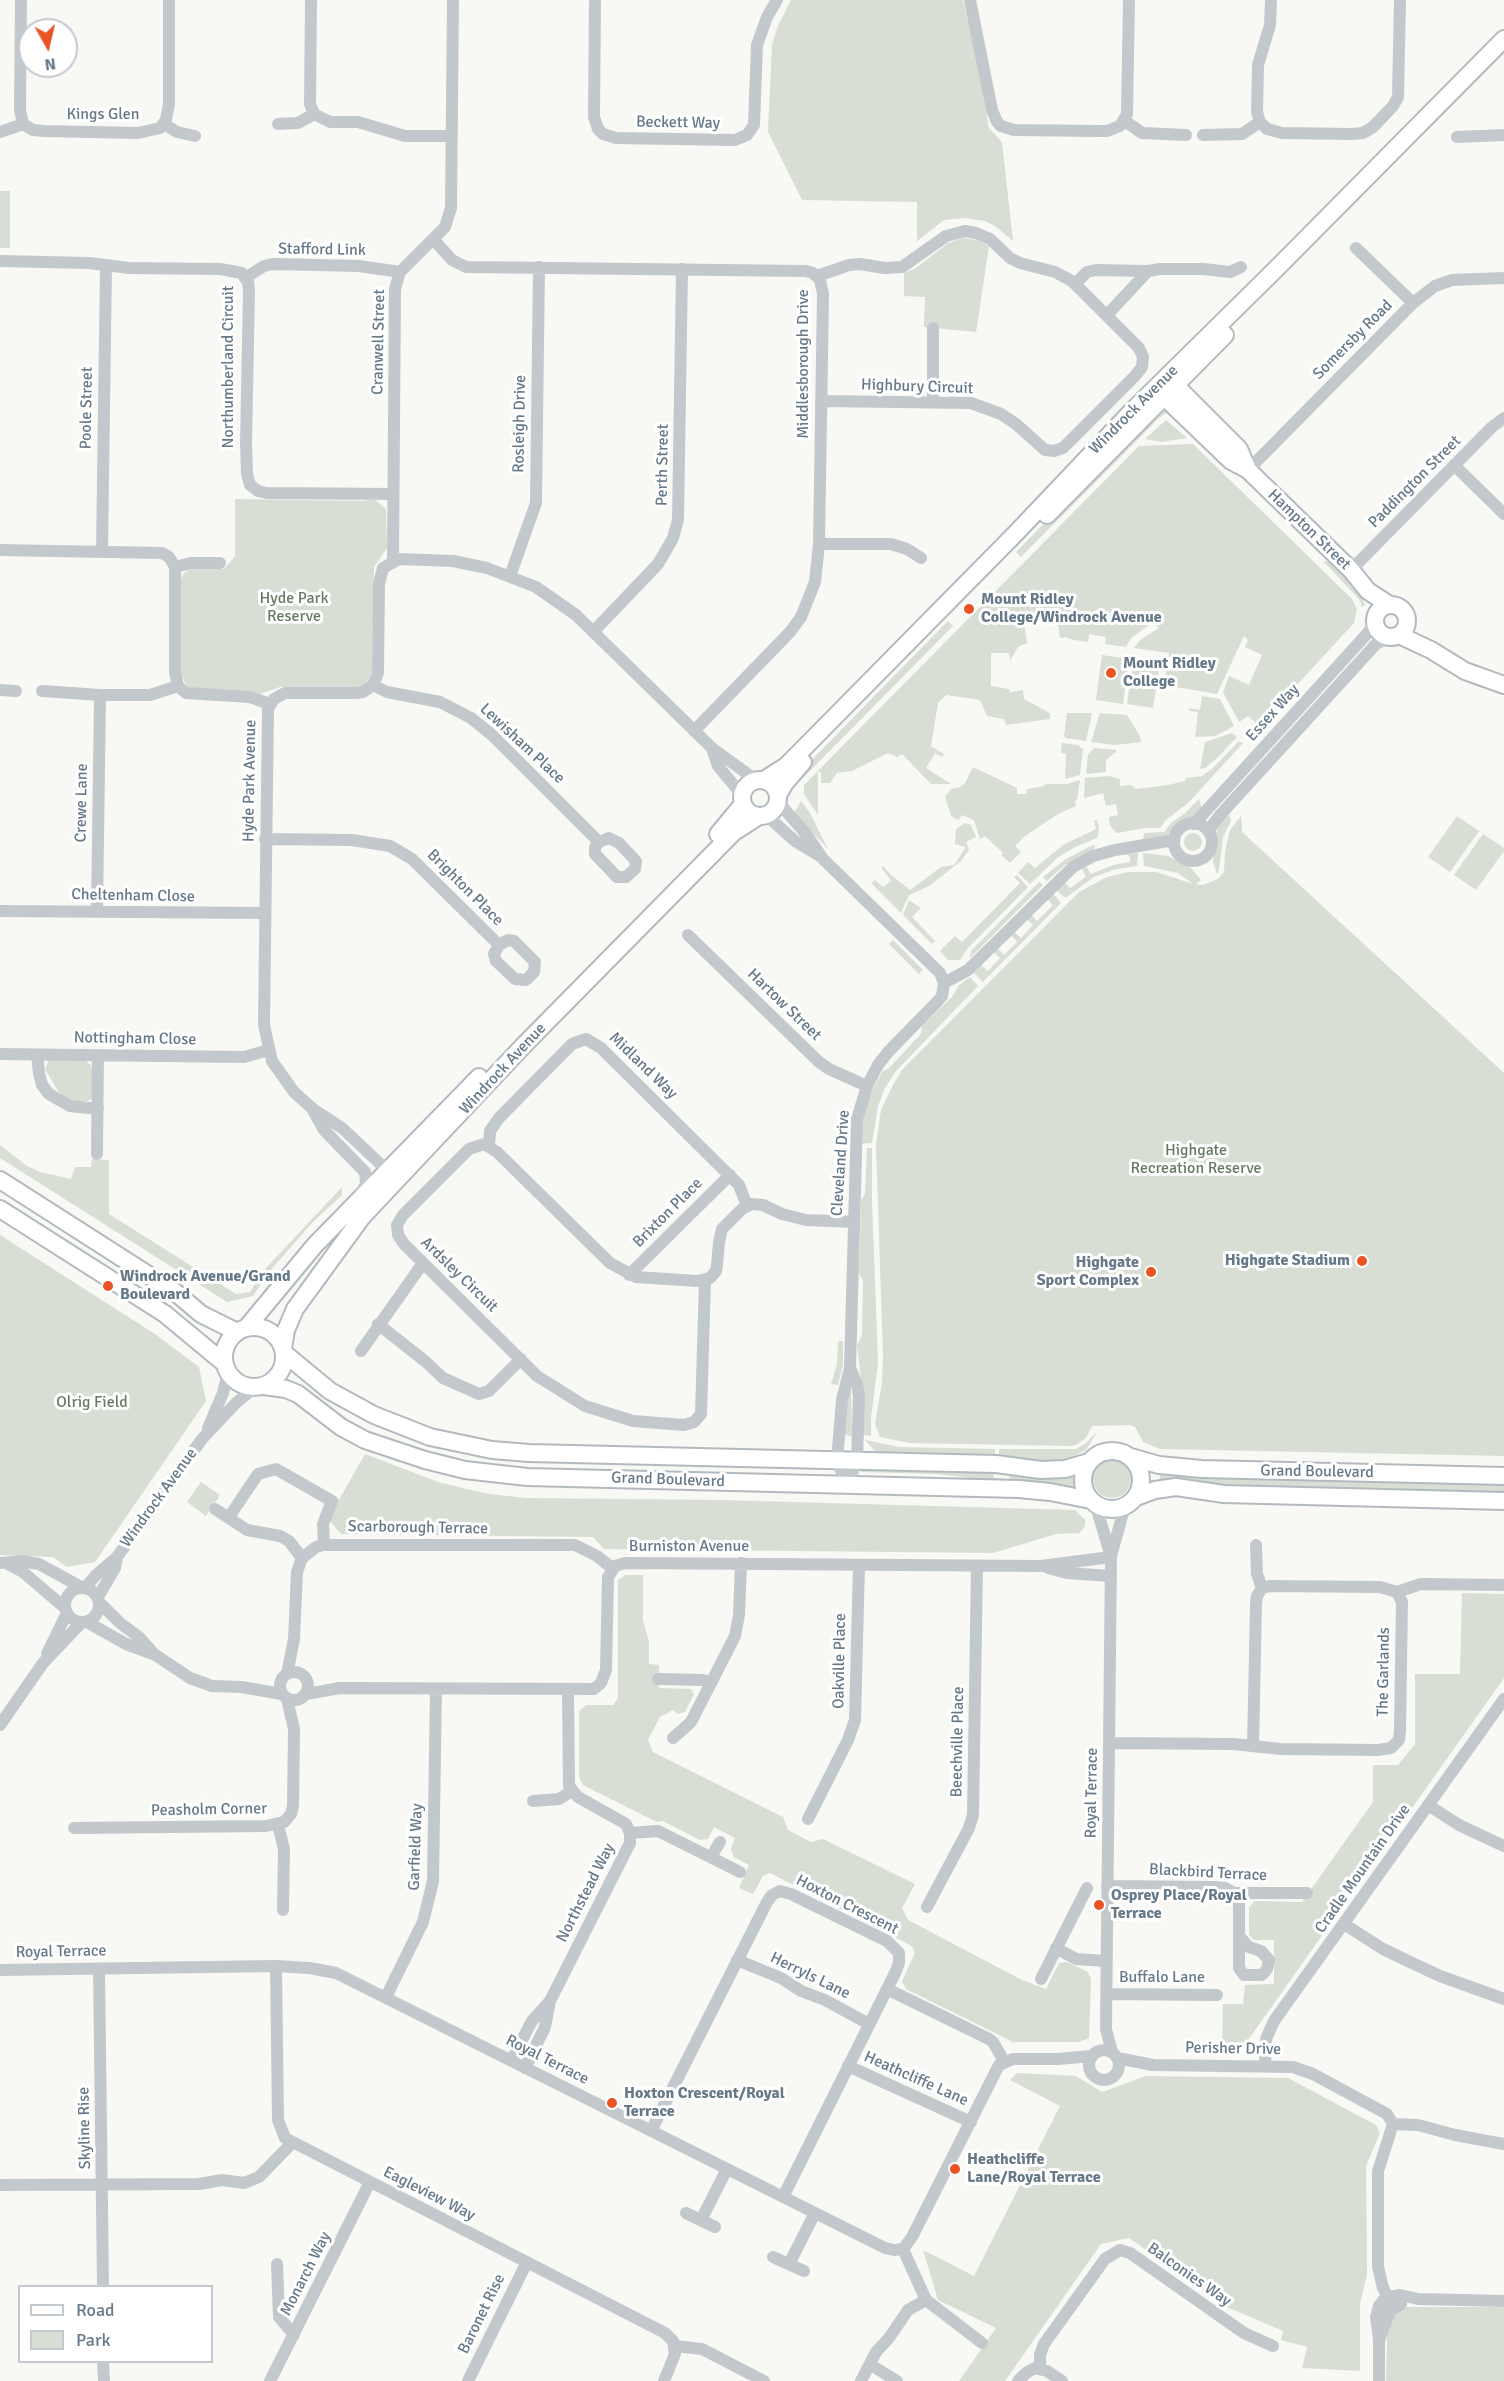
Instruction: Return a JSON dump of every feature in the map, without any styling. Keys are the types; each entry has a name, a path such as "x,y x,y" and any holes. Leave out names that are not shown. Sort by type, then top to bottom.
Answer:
{"street":[{"path":"0,132 23,124 20,110 21,0"},
{"name":"Kings Glen","path":"23,124 33,130 44,131 138,133 155,131 164,124 169,104 169,0"},
{"path":"311,0 310,104 314,114 330,122 358,122 405,136 452,136"},
{"name":"Cranwell Street","path":"393,561 395,289 400,272 445,227 451,208 453,0"},
{"name":"Beckett Way","path":"595,0 594,117 598,129 603,134 615,138 735,140 747,135 754,125 758,45 764,24 777,0"},
{"path":"970,0 992,110 994,118 1001,126 1014,130 1107,131 1120,126 1125,121 1128,107 1129,0"},
{"path":"1271,0 1270,25 1258,65 1257,112 1260,122 1267,129 1282,133 1358,134 1373,127 1394,106 1400,92 1400,0"},
{"name":"Windrock Avenue","path":"778,798 796,769 1504,39"},
{"name":"Windrock Avenue","path":"760,780 786,766 1016,533 1504,53"},
{"path":"278,124 298,123 314,114"},
{"path":"1125,121 1142,133 1186,135"},
{"path":"1203,135 1242,134 1260,122"},
{"path":"164,124 177,132 195,136"},
{"path":"1457,137 1504,135"},
{"name":"Highbury Circuit","path":"817,276 849,265 902,267 946,236 965,231 976,233 990,239 1010,258 1020,263 1055,272 1075,284 1139,348 1143,357 1142,367 1058,450 1045,450 1016,424 988,407 971,403 821,401"},
{"name":"Middlesborough Drive","path":"434,240 452,260 466,267 806,271 817,276 823,294 819,543 815,582 801,617 775,650 694,731"},
{"path":"1356,248 1413,303"},
{"name":"Northumberland Circuit","path":"0,261 88,263 129,268 220,269 237,272 245,278 249,291 247,474 250,485 258,491 267,493 393,494"},
{"name":"Stafford Link","path":"245,278 264,266 273,264 359,266 400,272"},
{"name":"Poole Street","path":"102,551 106,266"},
{"name":"Rosleigh Drive","path":"510,576 536,502 539,267"},
{"path":"1075,284 1081,276 1096,270 1148,272 1160,269 1203,269 1230,273 1241,267"},
{"name":"Perth Street","path":"593,632 658,564 673,538 678,520 682,269"},
{"path":"1107,315 1148,272"},
{"name":"Somersby Road","path":"1248,470 1413,303 1436,286 1452,280 1504,278"},
{"path":"933,328 933,401"},
{"name":"Hampton Street","path":"1165,387 1239,449 1248,470 1351,570 1368,591 1379,614"},
{"name":"Paddington Street","path":"1351,570 1492,427 1504,418"},
{"path":"1454,465 1504,514"},
{"path":"819,543 891,544 907,549 921,558"},
{"path":"0,550 162,554 173,562 175,567 175,672 178,686 186,693 250,697 270,704"},
{"path":"373,686 378,673 380,577 383,568 393,561 416,559 453,561 510,576 536,587 576,615 712,748 760,780 772,784 778,798 824,859 940,973 944,983"},
{"path":"175,567 191,563 220,563"},
{"path":"1398,631 1402,609 1379,614 1379,632 1398,631 1465,671 1504,685"},
{"name":"Essex Way","path":"944,983 968,970 1073,867 1093,856 1174,840 1178,830 1188,824 1194,824 1366,636 1379,614"},
{"name":"Essex Way","path":"1140,846 1177,854 1190,861 1201,860 1212,842 1208,831 1221,814 1376,644 1398,631"},
{"path":"42,691 100,695 150,695 178,686"},
{"name":"Hyde Park Avenue","path":"373,686 356,693 285,693 270,704 267,716 264,1025 272,1061 284,1080 313,1109 342,1128 392,1175"},
{"name":"Lewisham Place","path":"373,686 387,692 440,702 471,718 492,735 599,842"},
{"path":"0,690 16,690"},
{"name":"Crewe Lane","path":"97,912 100,695"},
{"path":"712,748 718,766 748,812 763,815 795,841 824,859"},
{"path":"742,800 747,785 760,780"},
{"path":"763,815 771,812 778,798"},
{"name":"Windrock Avenue","path":"284,1351 288,1324 295,1309 392,1175 722,830 742,800"},
{"name":"Windrock Avenue","path":"242,1329 352,1207 392,1175 734,832 763,815"},
{"path":"1194,824 1208,831"},
{"name":"Brighton Place","path":"265,839 352,840 390,846 412,859 499,945"},
{"path":"1174,840 1177,854"},
{"name":"Cheltenham Close","path":"0,911 265,914"},
{"name":"Hartow Street","path":"688,935 819,1062 867,1086"},
{"name":"Cleveland Drive","path":"847,1485 837,1461 842,1400 850,1368 856,1132 861,1101 867,1086 888,1052 942,996 944,983"},
{"name":"Midland Way","path":"489,1146 490,1131 499,1118 572,1044 586,1039 601,1048 730,1175 743,1191 747,1206"},
{"name":"Nottingham Close","path":"0,1054 244,1057 269,1050"},
{"path":"37,1055 42,1085 49,1094 70,1106 98,1110"},
{"path":"97,1154 98,1055"},
{"name":"Hyde Park Avenue","path":"313,1109 324,1130 365,1172 366,1184 352,1207"},
{"name":"Ardsley Circuit","path":"489,1146 479,1144 469,1149 400,1220 397,1231 400,1240 547,1383 585,1406 602,1413 649,1423 690,1424 698,1419 703,1406 705,1280 716,1272 722,1229 747,1206"},
{"path":"489,1146 610,1263 629,1275 664,1280 705,1280"},
{"name":"Brixton Place","path":"629,1275 730,1175"},
{"path":"0,1180 175,1292 201,1314 242,1329 266,1329 280,1340 284,1351 284,1363 280,1373 273,1381 259,1387 243,1386 165,1314 0,1209"},
{"path":"747,1206 758,1204 806,1220 853,1222"},
{"path":"361,1351 423,1263"},
{"path":"378,1324 426,1362 442,1378 478,1394 489,1391 521,1359"},
{"path":"226,1368 226,1345 242,1329"},
{"name":"Grand Boulevard","path":"284,1351 322,1385 350,1403 403,1428 458,1444 492,1450 529,1453 996,1464 1041,1470 1065,1469 1089,1462"},
{"name":"Windrock Avenue","path":"202,1440 223,1393 226,1368"},
{"name":"Cleveland Drive","path":"847,1485 857,1461 859,1396 850,1368"},
{"name":"Windrock Avenue","path":"84,1588 117,1557 202,1440 236,1403 259,1387"},
{"name":"Grand Boulevard","path":"259,1387 286,1389 298,1394 341,1427 365,1440 425,1460 465,1470 527,1477 1019,1490 1050,1492 1093,1502"},
{"path":"1107,1451 1117,1451 1131,1456 1140,1469 1142,1478 1131,1501 1110,1509 1093,1502 1084,1485 1085,1469 1089,1462 1098,1454 1107,1451"},
{"name":"Grand Boulevard","path":"1131,1456 1159,1465 1202,1469 1504,1476"},
{"path":"3,1563 21,1561 39,1564 84,1588 99,1600 120,1623 139,1637 154,1654 180,1673 201,1683 241,1687 284,1687 294,1640 297,1572 302,1558 309,1551 324,1545 323,1524 332,1501 276,1469 258,1474 229,1517"},
{"name":"Grand Boulevard","path":"1131,1501 1155,1490 1176,1487 1224,1494 1504,1501"},
{"name":"Royal Terrace","path":"1111,1557 1131,1501"},
{"name":"Royal Terrace","path":"1093,1502 1111,1557 1106,2029 1114,2055"},
{"path":"216,1509 247,1530 280,1536 289,1541 302,1558"},
{"name":"Scarborough Terrace","path":"324,1545 575,1545 597,1556 612,1568"},
{"path":"1256,1545 1257,1574 1262,1588"},
{"name":"Windrock Avenue","path":"99,1600 115,1568 117,1557"},
{"name":"Burniston Avenue","path":"340,1688 294,1672 284,1687 295,1700 340,1688 568,1691 594,1689 602,1683 604,1678 607,1583 612,1568 618,1564 633,1562 1041,1566 1111,1557"},
{"path":"3,1563 22,1572 71,1618 84,1622 126,1644 154,1654"},
{"path":"673,1738 691,1722 738,1628 741,1563"},
{"name":"Oakville Place","path":"808,1819 848,1740 855,1720 859,1565"},
{"name":"Beechville Place","path":"927,1908 969,1828 973,1815 977,1566"},
{"name":"Burniston Avenue","path":"1041,1566 1066,1573 1111,1575"},
{"path":"1253,1746 1256,1604 1257,1596 1262,1588 1270,1586 1380,1587 1397,1592 1421,1584 1504,1585"},
{"path":"43,1663 66,1611 68,1596 84,1588"},
{"name":"The Garlands","path":"1109,1743 1377,1750 1386,1750 1396,1745 1400,1731 1401,1606 1397,1592"},
{"path":"0,1725 43,1663 84,1622 96,1617 99,1600"},
{"path":"294,1640 304,1677"},
{"name":"Peasholm Corner","path":"294,1729 304,1696 304,1677"},
{"path":"658,1679 712,1682"},
{"name":"Peasholm Corner","path":"74,1828 278,1825 288,1819 293,1806 294,1729 284,1687"},
{"name":"Garfield Way","path":"386,1997 423,1922 433,1881 436,1689"},
{"path":"533,1801 560,1799 572,1791 567,1778 568,1691"},
{"name":"Cradle Mountain Drive","path":"1265,2065 1266,2039 1275,2020 1504,1699"},
{"name":"Northstead Way","path":"511,2061 532,2021 550,2001 627,1851 630,1833 626,1824 578,1797 572,1791"},
{"path":"1428,1805 1460,1825 1504,1846"},
{"path":"278,1825 284,1849 284,1910"},
{"path":"630,1833 658,1831 740,1872"},
{"path":"711,1857 720,1842"},
{"name":"Blackbird Terrace","path":"1107,1886 1216,1887 1226,1888 1234,1893 1307,1893"},
{"path":"1041,1979 1087,1888"},
{"name":"Hoxton Crescent","path":"651,2131 766,1902 776,1892 785,1892 893,1946 899,1953 899,1963 783,2197"},
{"path":"1234,1893 1239,1905 1239,1936"},
{"path":"1344,1924 1383,1949 1440,1977 1504,1999"},
{"path":"1056,1948 1076,1959 1106,1961"},
{"name":"Herryls Lane","path":"736,1960 781,1978 801,1991 825,2000 869,2024"},
{"path":"0,2185 199,2184 222,2180 244,2183 251,2181 292,2143 282,2133 278,2120 276,1966"},
{"name":"Royal Terrace","path":"0,1970 276,1966 309,1968 336,1973 889,2250 903,2248"},
{"name":"Skyline Rise","path":"99,1969 103,2285"},
{"path":"887,1989 989,2039 1004,2061"},
{"name":"Buffalo Lane","path":"1106,1995 1217,1995"},
{"name":"Northstead Way","path":"525,2068 545,2027 550,2001"},
{"name":"Royal Terrace","path":"1094,2054 1106,2029"},
{"path":"982,2343 926,2300 903,2248 912,2237 996,2069 1004,2061 1023,2058 1058,2059 1107,2050 1114,2055 1119,2066 1116,2074 1103,2080 1058,2059"},
{"path":"1091,2073 1089,2064 1094,2054"},
{"name":"Perisher Drive","path":"1114,2055 1153,2065"},
{"name":"Perisher Drive","path":"1116,2074 1153,2065 1293,2067 1312,2074 1382,2110 1393,2124"},
{"name":"Heathcliffe Lane","path":"848,2066 971,2122"},
{"path":"1391,2302 1379,2277 1378,2179 1380,2163 1389,2142 1393,2124 1418,2125 1504,2144"},
{"name":"Eagleview Way","path":"292,2143 665,2333 675,2346"},
{"path":"701,2220 727,2169"},
{"name":"Monarch Way","path":"270,2381 370,2182"},
{"path":"686,2213 715,2227"},
{"path":"789,2264 815,2213"},
{"name":"Balconies Way","path":"1040,2368 1040,2355 1044,2344 1106,2259 1120,2250 1130,2253 1244,2333 1273,2346"},
{"path":"773,2256 804,2271"},
{"name":"Baronet Rise","path":"468,2381 526,2262"},
{"path":"277,2264 279,2317 294,2335"},
{"path":"1379,2381 1380,2339 1391,2302 1400,2295 1419,2300 1504,2301"},
{"path":"861,2381 876,2352 896,2329 908,2310 926,2300"},
{"path":"663,2381 673,2362 675,2346 702,2349 764,2381"},
{"path":"104,2363 104,2381"},
{"path":"871,2365 897,2381"},
{"path":"1018,2381 1030,2370 1040,2368 1062,2381"}],"green space":[{"path":"791,0 963,0 974,44 989,128 1002,142 1013,241 985,221 966,218 944,220 917,241 917,202 802,200 768,132 772,45 778,26"},
{"path":"0,191 10,191 10,248 0,248"},
{"path":"963,238 977,240 989,246 976,332 924,327 925,297 904,296 904,273 916,268 948,243"},
{"path":"1160,411 1169,411 1159,418 1021,557 1016,552 1151,415"},
{"path":"1166,420 1187,438 1161,442 1145,439"},
{"path":"1193,444 1352,599 1357,610 1354,623 1259,726 1248,716 1239,722 1223,692 1229,676 1249,685 1262,655 1245,647 1248,640 1244,636 1217,694 1164,685 1169,653 1134,648 1140,640 1159,628 1153,622 1131,638 1126,647 1105,644 1106,637 1089,634 1088,642 1067,637 1060,638 1057,619 1024,623 1027,643 1018,647 1010,661 1009,653 991,653 991,686 1009,689 1010,692 1023,690 1024,699 1050,713 1050,719 1006,725 1004,719 987,716 980,700 946,695 938,703 931,746 944,754 942,757 935,753 926,768 951,784 931,784 902,754 897,757 888,753 852,771 837,773 830,783 821,783 821,773 818,771 818,815 804,794 804,785 1139,446"},
{"name":"Hyde Park Reserve","path":"235,499 364,501 374,499 386,509 387,548 374,567 372,671 369,679 362,686 354,688 280,687 260,694 236,690 193,689 186,685 180,671 181,579 184,573 192,568 224,569 235,556"},
{"path":"1323,561 1335,562 1360,594 1365,605 1362,607 1359,599"},
{"path":"948,621 953,626 795,786 790,782"},
{"path":"1102,655 1129,659 1123,704 1096,700"},
{"path":"1133,659 1160,663 1153,708 1127,704"},
{"path":"1202,696 1220,699 1234,726 1215,736 1195,737 1198,712 1189,711 1189,708 1200,710"},
{"path":"1067,713 1092,713 1086,741 1064,736"},
{"path":"1100,713 1127,715 1140,736 1141,742 1115,745 1091,742"},
{"path":"1232,733 1237,737 1217,758 1205,768 1200,769 1205,742"},
{"path":"1239,741 1243,743 1189,802 1166,820 1160,828 1117,833 1110,826 1109,817 1118,815 1116,804 1106,806 1103,793 1084,798 1085,778 1109,776 1120,779 1120,786 1131,785 1136,789 1168,785 1185,781 1186,778 1202,776"},
{"path":"1062,743 1078,745 1083,749 1080,775 1065,779 1066,754 1061,753"},
{"path":"1094,748 1116,750 1116,752 1106,760 1106,772 1086,774 1088,755"},
{"path":"973,767 1017,788 1017,794 1026,794 1027,789 1045,784 1067,784 1080,780 1076,806 1058,814 1025,836 1015,846 1021,852 1010,863 985,836 980,839 974,820 962,815 958,820 951,816 945,797 951,789 965,783"},
{"path":"1199,799 1202,809 1192,817 1179,822 1166,837 1143,839 1144,833 1164,832"},
{"path":"801,801 810,813 828,849 794,813"},
{"path":"1228,812 1231,821 1223,837 1217,874 1213,862 1215,837 1220,823"},
{"name":"Highgate Recreation Reserve","path":"1241,816 1242,832 1504,1073 1504,1456 1160,1449 1143,1442 1135,1427 1130,1425 1092,1426 1086,1438 1070,1446 910,1443 880,1437 875,1424 882,1383 883,1356 876,1144 881,1110 893,1085 902,1070 1079,892 1107,877 1128,872 1156,872 1193,884 1178,873 1144,866 1143,853 1168,856 1191,868 1201,880 1196,884 1203,885 1218,879 1224,872 1225,851 1230,830"},
{"path":"1457,816 1479,831 1450,872 1428,857"},
{"path":"1094,820 1097,820 1099,829 1097,838 1057,858 1030,884 1018,873 1028,862 1035,868 1063,845 1096,829"},
{"path":"965,823 971,825 976,837 966,842 969,850 961,861 929,886 909,895 901,913 871,883 875,880 883,887 891,881 881,867 883,866 910,890 941,867 954,865 966,847 955,844 956,829"},
{"path":"1193,833 1199,836 1202,842 1199,848 1193,851 1187,848 1184,842 1187,836"},
{"path":"1483,834 1504,848 1504,851 1476,890 1454,875"},
{"path":"1095,844 1094,850 1065,865 1047,881 1043,877 1066,859"},
{"path":"1138,853 1137,866 1116,869 1094,877 1067,897 1056,890 1064,882 1070,888 1086,877 1082,868 1086,866 1091,874 1113,865 1130,862 1130,857 1126,854"},
{"path":"1017,875 1028,887 967,949 960,960 948,960 940,951 955,936 962,942 1020,883 1014,877"},
{"path":"1039,882 1043,885 970,958 971,951"},
{"path":"1053,893 1061,903 983,982 974,973 981,965 988,971 1000,958 994,952 997,948 1004,955 1017,942 1011,935 1014,932 1021,938 1033,925 1027,919 1031,915 1037,921 1053,905 1047,899"},
{"path":"909,900 921,908 912,917 935,941 932,944 903,915"},
{"path":"893,940 923,970 919,974 889,944"},
{"path":"970,977 978,986 896,1071 885,1088 878,1106 872,1143 859,1144 864,1112 872,1090 883,1071 889,1068 921,1034 922,1026 952,997 959,985"},
{"path":"49,1060 86,1061 91,1065 93,1095 91,1099 70,1101 58,1091 45,1069"},
{"path":"0,1145 27,1166 40,1172 71,1179 75,1167 91,1167 92,1159 109,1160 109,1214 236,1294 250,1292 266,1268 342,1187 342,1195 311,1224 269,1272 253,1296 227,1302 0,1158"},
{"path":"867,1148 872,1148 878,1363 871,1436 863,1435 857,1345 862,1335 863,1281 859,1273 861,1200 865,1194"},
{"name":"Olrig Field","path":"0,1235 155,1334 199,1367 206,1401 95,1562 67,1567 53,1557 0,1555"},
{"path":"838,1341 843,1341 843,1365 838,1385 831,1384 837,1364"},
{"path":"851,1384 852,1436 845,1435 846,1395"},
{"path":"1098,1430 1087,1449 1067,1460 1050,1462 999,1456 999,1449 1076,1449 1086,1443"},
{"path":"865,1440 899,1447 995,1449 995,1455 883,1453 874,1450"},
{"path":"365,1454 438,1482 483,1493 525,1498 722,1500 1075,1510 1085,1520 1085,1526 1080,1533 1056,1534 993,1553 604,1549 593,1537 341,1534 328,1519"},
{"path":"1112,1460 1126,1465 1131,1479 1126,1493 1112,1498 1098,1493 1093,1479 1098,1465"},
{"path":"860,1468 993,1471 994,1478 1004,1479 1005,1482 936,1474 861,1472"},
{"path":"998,1471 1053,1478 1080,1473 1083,1491 1010,1482 1009,1474 998,1474"},
{"path":"1160,1472 1504,1483 1504,1493 1227,1487 1189,1480 1160,1481"},
{"path":"201,1482 220,1495 206,1516 187,1502"},
{"path":"625,1575 643,1575 643,1620 649,1642 649,1664 659,1665 659,1688 691,1689 694,1694 685,1712 678,1714 673,1710 660,1717 648,1740 653,1752 783,1817 788,1830 811,1842 823,1839 915,1884 902,1908 908,1920 1022,1980 1046,1989 1059,1963 1067,1962 1088,1972 1091,1979 1089,2038 1079,2042 1013,2042 906,1989 902,1981 915,1953 912,1946 770,1873 763,1876 753,1894 739,1888 749,1865 734,1857 731,1849 735,1838 714,1827 708,1839 700,1840 663,1821 657,1822 583,1785 579,1777 579,1711 586,1705 613,1705 618,1698 618,1580"},
{"path":"1462,1593 1504,1594 1504,1678 1246,2043 1235,2049 1222,2049 1223,2004 1243,2004 1245,1985 1274,1984 1274,1940 1254,1940 1249,1935 1249,1907 1255,1901 1302,1902 1373,1802 1373,1765 1398,1765 1415,1744 1415,1674 1460,1674"},
{"path":"1017,2073 1076,2076 1102,2092 1146,2076 1288,2078 1376,2125 1380,2133 1366,2166 1367,2274 1360,2304 1360,2371 1302,2368 1307,2347 1281,2340 1283,2331 1227,2307 1129,2238 1101,2244 1005,2381 959,2381 996,2328 938,2300 923,2250 974,2276 1060,2106 1010,2080"},
{"path":"1406,2307 1504,2307 1504,2381 1386,2381 1387,2336 1393,2316"}],"place":[{"name":"Mount Ridley College/Windrock Avenue","path":"969,609"},
{"name":"Mount Ridley College","path":"1111,673"},
{"name":"Highgate Stadium","path":"1362,1261"},
{"name":"Highgate Sport Complex","path":"1151,1272"},
{"name":"Windrock Avenue/Grand Boulevard","path":"108,1286"},
{"name":"Osprey Place/Royal Terrace","path":"1099,1905"},
{"name":"Hoxton Crescent/Royal Terrace","path":"612,2103"},
{"name":"Heathcliffe Lane/Royal Terrace","path":"955,2169"}]}
